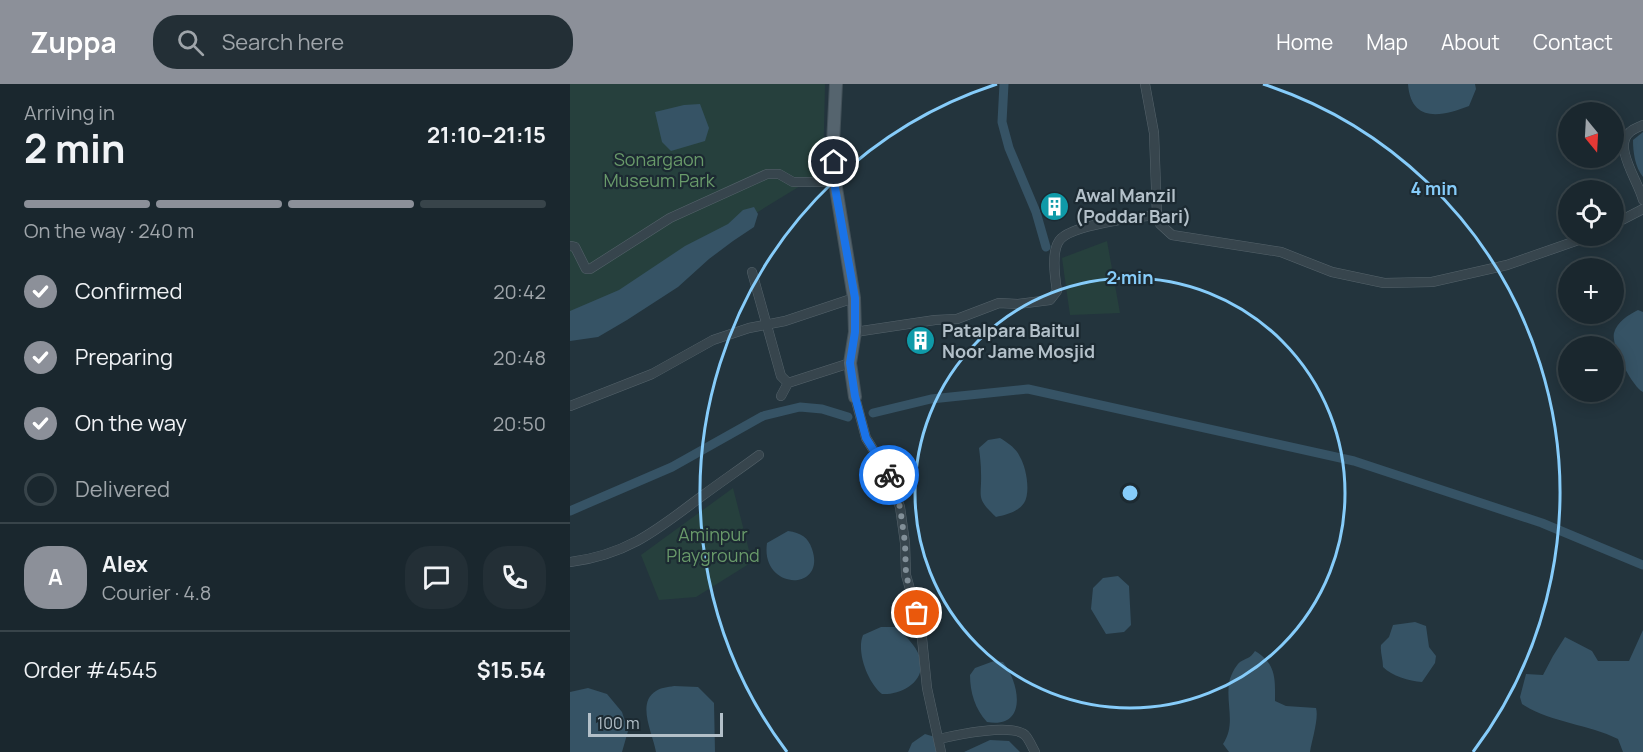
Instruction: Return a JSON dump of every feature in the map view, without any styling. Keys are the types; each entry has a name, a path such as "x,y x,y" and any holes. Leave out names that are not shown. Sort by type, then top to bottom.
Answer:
{"main road":[{"path":"837,84 832,143 834,182 855,298 855,332 850,363 855,396"}],"street":[{"path":"1145,84 1154,133 1157,215 1160,224 1172,235 1281,252 1332,272 1384,283 1432,282 1507,265 1561,246"},
{"path":"1643,125 1629,132 1623,142 1624,156 1643,200"},
{"path":"570,246 575,247 586,269 590,269 670,218 767,174 779,174 793,182 834,182"},
{"path":"1624,219 1643,209"},
{"path":"855,332 957,319 999,303 1018,304 1050,300 1057,291 1056,249 1063,236 1081,227 1157,215"},
{"path":"752,272 781,376 788,383"},
{"path":"570,406 652,374 713,340 855,298"},
{"path":"781,396 788,383 850,363"},
{"path":"855,396 866,438 889,475 900,507 905,543 906,575 921,628 927,688 941,752"},
{"path":"570,562 603,556 634,544 669,522 759,455"},
{"path":"939,739 972,732 1012,730 1025,735 1035,752"}],"green space":[{"name":"Sonargaon Museum Park","path":"570,84 825,84 823,172 570,327"},
{"path":"1107,241 1120,313 1070,315 1062,258"},
{"name":"Aminpur Playground","path":"733,488 752,562 696,597 659,600 641,555"}],"water":[{"path":"1408,84 1475,84 1476,89 1469,106 1449,112 1430,114 1415,106 1410,97"},
{"path":"700,104 709,128 705,141 671,151 662,142 655,112 684,105"},
{"path":"1643,132 1643,177 1635,159 1633,140"},
{"path":"754,207 758,214 754,227 709,259 678,287 598,337 570,341 570,311 619,290 685,246 728,224 743,210"},
{"path":"1638,310 1643,312 1643,392 1633,382 1624,367 1624,336 1614,336 1615,329 1619,324 1624,324 1624,319"},
{"path":"1000,438 1014,448 1020,457 1026,473 1027,493 1024,503 1018,509 996,517 981,497 979,448 988,440"},
{"path":"788,531 803,536 812,549 814,563 810,573 803,579 792,580 782,577 773,570 768,559 767,543"},
{"path":"1118,576 1129,586 1131,625 1124,632 1106,634 1091,609 1093,588 1103,578"},
{"path":"1415,622 1426,626 1429,647 1436,656 1435,663 1422,682 1401,678 1391,673 1383,667 1381,653 1381,645 1389,637 1393,625"},
{"path":"881,627 897,627 915,648 920,658 921,670 918,677 909,687 896,693 882,694 877,689 868,675 862,658 863,635"},
{"path":"1643,630 1643,752 1623,752 1618,739 1545,715 1522,704 1520,697 1526,674 1543,675 1565,637 1592,651 1598,661 1629,661"},
{"path":"1255,651 1271,667 1275,701 1286,706 1316,708 1316,723 1310,752 1229,752 1223,744 1229,730 1230,678 1238,664"},
{"path":"994,661 1003,662 1009,671 1017,702 1015,712 1009,719 987,722 979,712 974,700 970,675 975,668"},
{"path":"674,686 698,687 714,703 715,752 656,752 647,719 647,703 656,691"},
{"path":"588,688 607,694 622,712 628,731 622,752 570,752 570,692"},
{"path":"925,734 938,738 940,752 908,752 912,743"},
{"path":"990,740 1009,741 1020,752 964,752"}],"waterway":[{"path":"1004,84 1002,122 1009,148 1036,212 1046,247"},
{"path":"873,413 931,399 1028,389 1354,461 1542,523 1643,565"},
{"path":"570,511 672,467 763,416 800,407 822,409 848,417"}],"way so far":[{"path":"889,475 900,507 905,543 906,575 917,613"}],"place":[{"name":"Awal Manzil (Poddar Bari)","path":"1054,206"},
{"name":"Patalpara Baitul Noor Jame Mosjid","path":"921,341"}],"route":[{"path":"834,162 834,182 855,298 855,332 850,363 855,396 866,438 889,475"}]}
